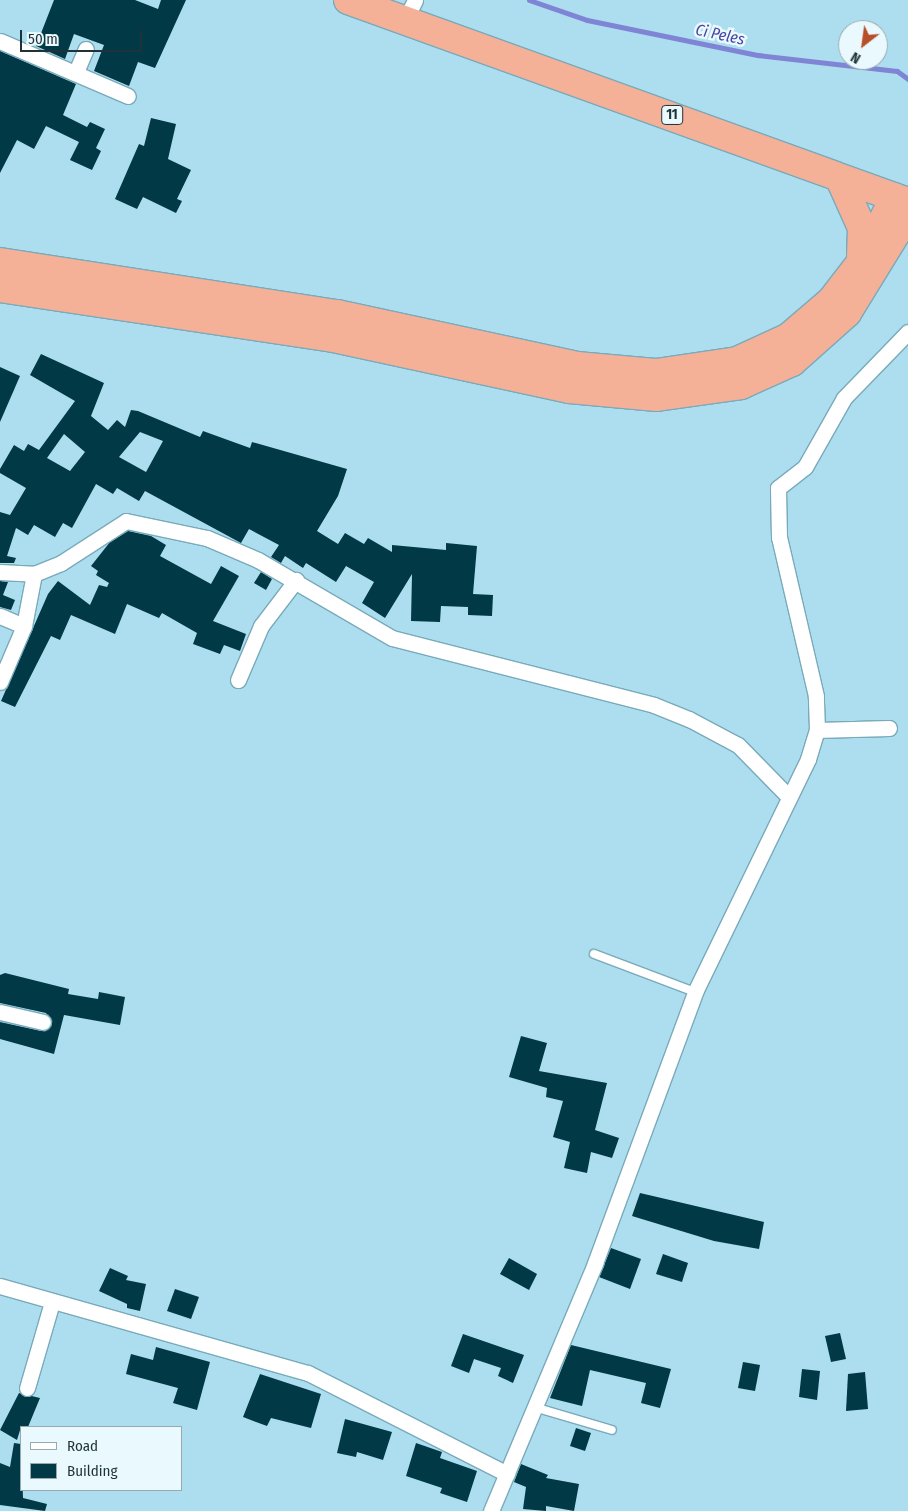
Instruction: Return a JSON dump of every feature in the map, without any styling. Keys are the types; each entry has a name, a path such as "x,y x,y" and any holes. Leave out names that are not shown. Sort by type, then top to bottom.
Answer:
{"highway":[{"name":"11","path":"348,0 410,9 904,204"},
{"path":"840,178 862,228 868,266"},
{"path":"0,288 329,336 570,389 657,397 741,385 792,362 847,313 868,266 904,204"},
{"path":"0,262 337,314 576,366 656,373 737,361 789,337 868,266 908,242"}],"street":[{"path":"0,41 76,72 128,96"},
{"path":"76,72 86,49"},
{"path":"491,1511 595,1263 695,992 788,796 817,730 816,696 787,587 775,496 785,480 805,467 844,398 908,332"},
{"path":"0,572 34,574 61,563 117,525 133,522 207,538 296,580 392,638 634,700 688,719 738,746 788,796"},
{"path":"0,682 24,626 34,574"},
{"path":"238,680 261,626 296,580"},
{"path":"0,616 24,626"},
{"path":"817,730 889,728"},
{"path":"0,1012 43,1022"},
{"path":"0,1286 308,1374 507,1474"},
{"path":"27,1388 52,1302"}],"lane":[{"path":"594,954 695,992"},
{"path":"534,1407 612,1430"}],"building":[{"path":"54,0 135,0 158,9 161,0 186,0 155,68 138,62 129,86 94,71 104,45 74,34 65,59 36,46"},
{"path":"0,51 76,84 63,115 87,127 90,122 105,129 96,148 101,151 92,170 70,160 79,142 46,126 34,149 17,140 0,173"},
{"path":"151,118 176,124 168,159 191,170 177,199 182,201 176,213 143,197 137,209 115,199 139,144 144,146"},
{"path":"41,354 104,383 91,416 108,430 117,420 125,427 131,410 138,411 200,437 203,431 250,448 252,442 347,469 338,496 317,531 338,544 345,533 364,544 368,538 392,552 392,545 446,550 446,543 477,546 473,594 493,595 492,616 468,615 468,607 441,606 440,622 411,621 412,574 385,618 362,603 374,582 346,566 336,582 306,563 303,568 285,556 281,563 271,557 279,545 249,529 241,543 145,491 139,501 117,488 113,494 96,484 72,528 63,523 55,537 34,525 28,535 16,528 7,556 16,558 14,563 0,563 0,512 10,515 26,488 0,473 0,469 14,445 24,451 28,444 39,450 75,401 30,375","holes":["140,432 163,441 146,472 119,457","64,434 85,452 70,471 47,458"]},
{"path":"0,367 20,376 0,422"},
{"path":"128,531 151,536 166,545 160,556 211,584 221,566 239,576 213,621 246,634 240,651 224,645 220,654 193,644 197,633 162,613 159,618 127,604 115,634 71,615 60,640 51,636 15,707 1,701 48,594 58,581 90,605 99,585 107,587 109,583 96,575 98,571 91,566 110,542"},
{"path":"261,572 272,579 266,590 254,583"},
{"path":"0,581 8,582 3,595 15,600 11,610 0,607"},
{"path":"5,973 69,989 68,994 98,999 99,992 125,997 120,1025 64,1015 54,1054 0,1039 0,1022 41,1031 52,1024 46,1013 0,1003 0,975"},
{"path":"521,1036 547,1043 539,1071 607,1083 595,1130 619,1138 612,1158 591,1152 587,1173 564,1168 570,1142 553,1137 563,1101 546,1097 547,1088 509,1077"},
{"path":"640,1193 764,1222 759,1249 714,1241 632,1216"},
{"path":"611,1248 641,1259 630,1289 599,1277"},
{"path":"663,1254 688,1263 682,1282 656,1274"},
{"path":"509,1258 537,1274 529,1290 500,1274"},
{"path":"110,1268 128,1276 126,1280 146,1284 140,1311 127,1308 127,1304 99,1291"},
{"path":"175,1289 199,1297 191,1319 167,1311"},
{"path":"840,1333 846,1359 831,1362 825,1336"},
{"path":"463,1334 524,1355 513,1383 498,1376 501,1368 474,1359 469,1373 451,1366"},
{"path":"571,1345 671,1369 660,1408 641,1403 646,1383 590,1370 582,1406 550,1398"},
{"path":"156,1347 210,1362 197,1410 173,1403 178,1388 126,1374 131,1354 153,1360"},
{"path":"743,1362 760,1365 755,1391 738,1388"},
{"path":"802,1369 820,1371 817,1400 799,1397"},
{"path":"865,1372 868,1409 846,1411 848,1374"},
{"path":"260,1374 321,1394 311,1428 271,1418 267,1426 243,1417"},
{"path":"19,1393 40,1398 28,1426 20,1426 17,1440 0,1430"},
{"path":"345,1419 392,1432 383,1460 357,1452 356,1457 337,1453"},
{"path":"576,1428 591,1433 585,1451 570,1446"},
{"path":"14,1443 20,1444 20,1491 23,1491 23,1498 47,1504 45,1511 0,1505 0,1463 10,1467"},
{"path":"416,1443 442,1452 440,1458 477,1471 467,1502 440,1493 442,1488 406,1476"},
{"path":"521,1464 548,1475 546,1478 579,1484 574,1511 546,1506 546,1511 523,1509 526,1487 514,1482"}],"waterway":[{"name":"Ci Peles","path":"529,0 587,20 758,55 897,71 908,79"}]}
